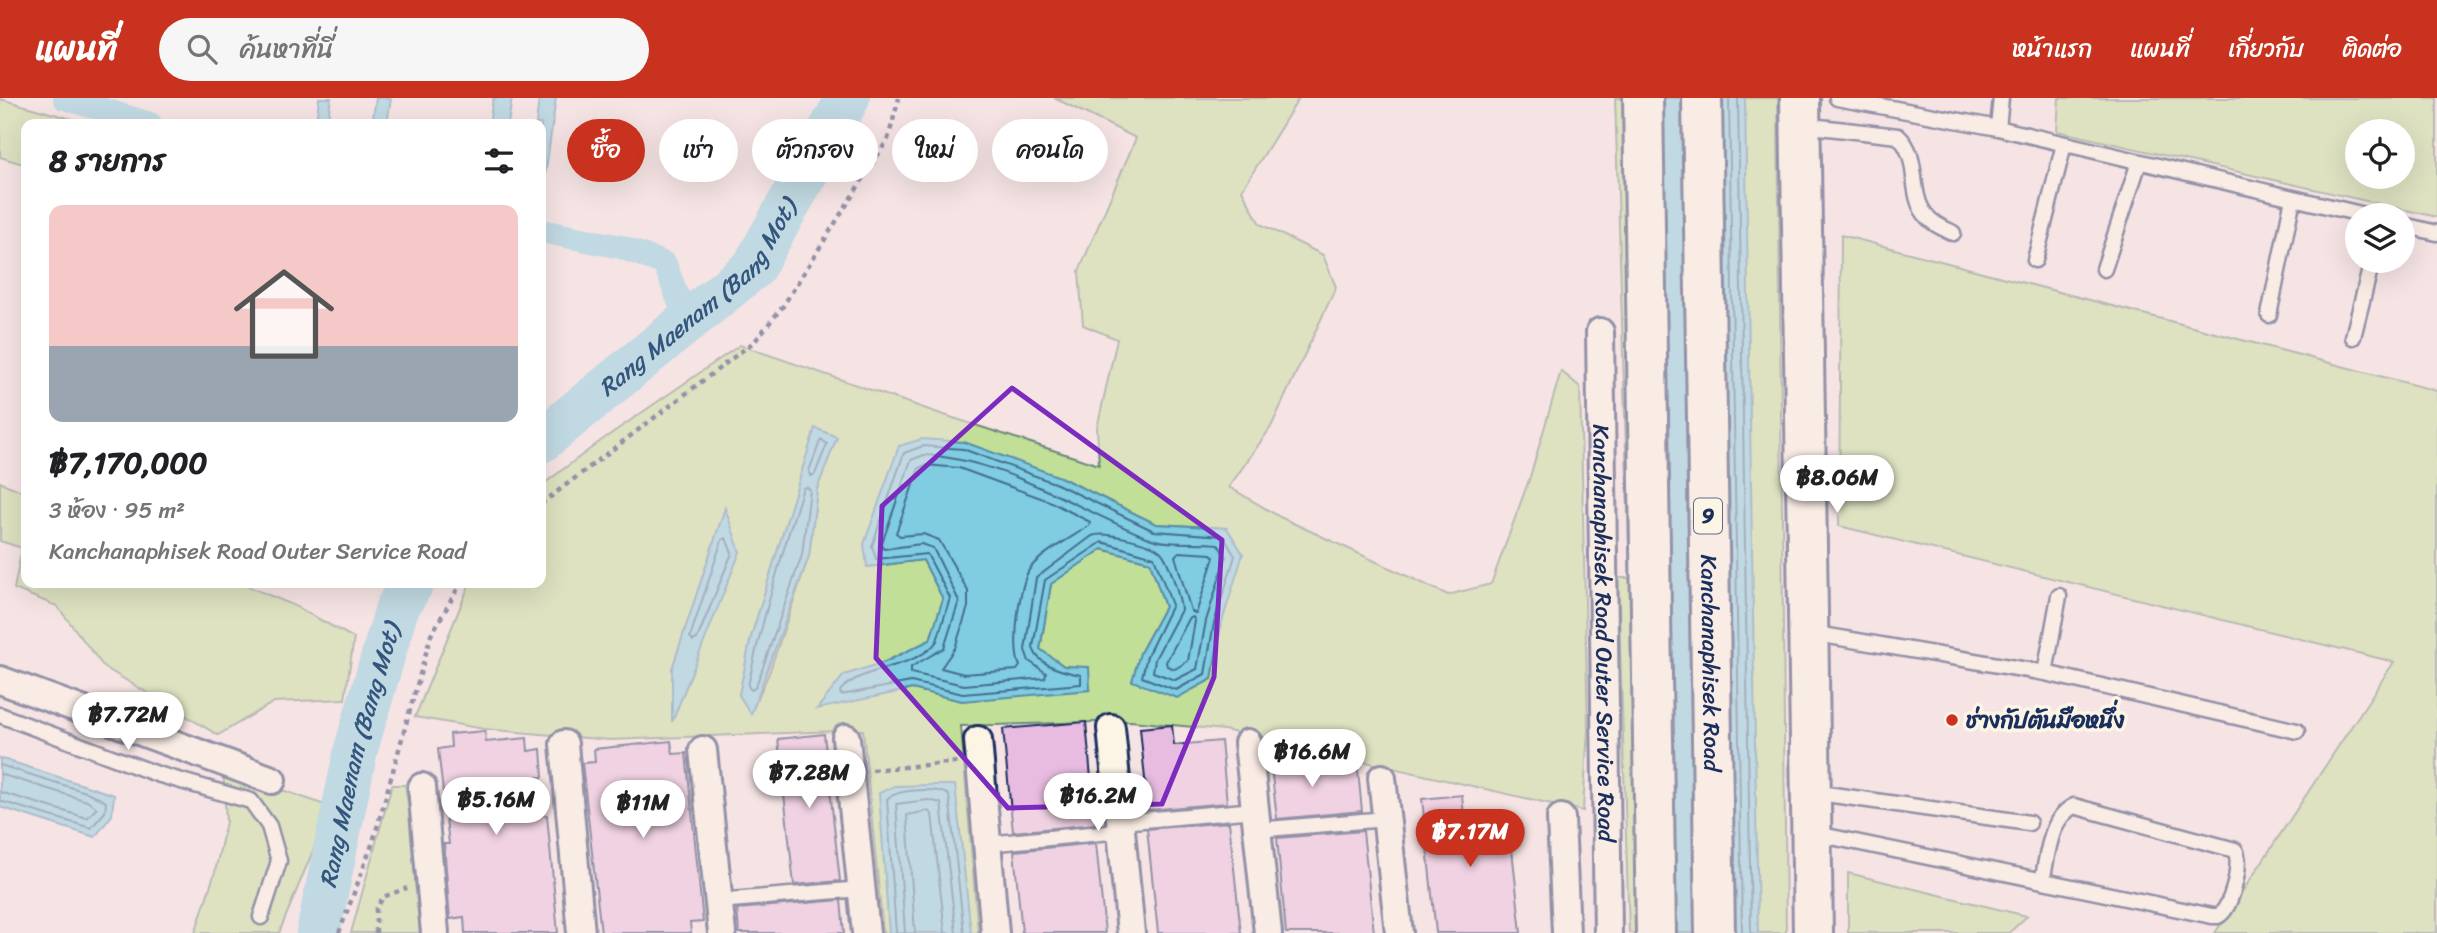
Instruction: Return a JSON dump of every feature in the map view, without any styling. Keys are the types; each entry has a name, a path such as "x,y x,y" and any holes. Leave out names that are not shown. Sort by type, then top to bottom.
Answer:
{"main road":[{"path":"1643,98 1656,933"},
{"name":"Kanchanaphisek Road","path":"1702,98 1715,933"},
{"path":"1801,111 1812,933"}],"street":[{"name":"Kanchanaphisek Road Outer Service Road","path":"1600,332 1608,933"},
{"path":"0,680 272,780"},
{"path":"1111,728 1131,933"},
{"path":"846,738 866,933"},
{"path":"1248,743 1268,933"},
{"path":"564,744 581,933"},
{"path":"703,750 722,933"},
{"path":"979,750 995,933"},
{"path":"1382,778 1399,933"},
{"path":"422,787 435,933"},
{"path":"1561,818 1566,933"}],"lane":[{"path":"1837,98 1998,128 2345,210"},
{"path":"1998,128 2001,98"},
{"path":"1801,111 1898,136 1910,153 1922,209 1933,223 1953,233"},
{"path":"2035,260 2064,144"},
{"path":"2104,269 2138,162"},
{"path":"2269,315 2293,198"},
{"path":"2415,228 2437,233"},
{"path":"2353,337 2369,273"},
{"path":"2045,673 2059,596"},
{"path":"1810,632 2045,673 2297,731"},
{"path":"0,715 157,774 251,801 270,826 279,860 261,917"},
{"path":"1810,792 2029,823"},
{"path":"1811,833 2042,881 2218,916 2225,911 2239,868 2239,857 2235,850 2074,806 2063,811 2056,823 2042,881"},
{"path":"987,845 1121,827 1256,820 1386,819"},
{"path":"719,901 862,888"}],"path":[{"path":"546,500 755,341 783,306 888,139 899,98"},
{"path":"340,933 373,842 431,635 458,588"},
{"path":"850,772 979,750"},
{"path":"376,933 376,909 383,897 400,888 432,885"}],"highlighted area":[{"path":"1012,388 1222,540 1214,677 1162,804 1008,808 876,658 882,506"}],"green space":[{"path":"1054,98 1299,98 1242,190 1260,224 1323,255 1336,287 1271,427 1229,487 1280,517 1448,595 1491,584 1530,477 1561,371 1580,387 1588,729 1583,811 1224,730 1131,721 961,726 978,933 883,933 863,730 610,740 484,729 415,717 468,588 546,588 546,482 602,440 740,345 1099,465 1097,428 1117,339 1083,325 1079,271 1136,138 1108,124 1108,119 1097,119","holes":["815,429 837,437 817,489 809,556 769,673 751,713 739,695 751,637","1060,477 1156,524 1227,528 1221,625 1212,679 1140,653 1165,607 1150,562 1102,549 1051,584 1040,650 1064,666 1088,668 962,701 912,689 818,708 844,675 885,662 930,640 943,599 923,560 868,567","725,510 702,644 673,720 672,669"]},
{"path":"1615,98 1778,98 1786,933 1629,933 1618,578 1630,578"},
{"path":"2059,98 2437,98 2437,217 2415,212 2415,203 2375,203 2057,131"},
{"path":"0,99 72,119 21,119 21,163 0,157"},
{"path":"1841,235 2437,391 2437,933 2215,933 2394,662 1839,526"},
{"path":"0,482 21,491 21,548 0,541"},
{"path":"21,553 21,588 252,588 295,606 354,638 345,699 274,702 218,735 104,667 57,606 14,589"},
{"path":"223,769 331,807 279,933 195,933 215,872 226,822"},
{"path":"392,785 405,785 420,933 351,933"},
{"path":"1848,873 2027,916 2009,933 1848,933"}],"water":[{"path":"319,98 331,98 328,119 317,119"},
{"path":"376,98 391,98 388,119 373,119"},
{"path":"493,98 512,98 509,119 490,119"},
{"path":"539,98 556,98 546,169 546,119 537,119"},
{"path":"1625,98 1745,98 1758,933 1641,933"},
{"path":"815,428 837,437 817,489 809,556 751,714 739,695 751,637"},
{"path":"922,439 964,442 1060,477 1156,524 1227,528 1243,554 1221,625 1212,679 1177,698 1132,681 1140,653 1165,607 1150,562 1102,549 1051,584 1040,649 1064,666 1089,667 1090,690 962,701 912,689 817,709 844,675 885,662 930,640 943,599 923,560 867,567 864,544 899,446"},
{"path":"725,508 740,552 672,722 672,669"},
{"path":"0,758 114,795 112,815 95,837 0,807"},
{"path":"955,785 971,933 889,933 879,793 894,786"}],"building":[{"path":"1086,722 1095,824 1013,832 1003,729"},
{"path":"1172,725 1174,745 1221,741 1227,803 1148,810 1140,728"},
{"path":"485,731 486,742 527,738 528,751 541,749 543,777 531,778 534,816 547,815 558,933 465,933 464,917 450,919 444,844 449,844 438,749 451,747 450,734"},
{"path":"824,734 840,881 794,885 778,739"},
{"path":"671,741 673,754 686,753 703,922 690,923 691,933 601,933 582,763 595,762 594,749"},
{"path":"1310,754 1312,774 1358,770 1362,811 1277,819 1270,758"},
{"path":"1462,795 1464,816 1508,812 1521,933 1436,933 1422,799"},
{"path":"1229,822 1241,933 1158,933 1147,829"},
{"path":"1363,831 1374,933 1286,933 1277,838"},
{"path":"1096,843 1105,933 1022,933 1014,851"},
{"path":"841,900 844,933 739,933 737,909"}],"waterway":[{"path":"65,98 134,119"},
{"name":"Rang Maenam (Bang Mot)","path":"546,437 753,268 848,98"},
{"path":"546,232 621,247 665,264 687,322"},
{"name":"Rang Maenam (Bang Mot)","path":"318,933 356,749 397,608 409,588"}],"place":[{"name":"ช่างกัปตันมือหนึ่ง","path":"1952,720"}]}
